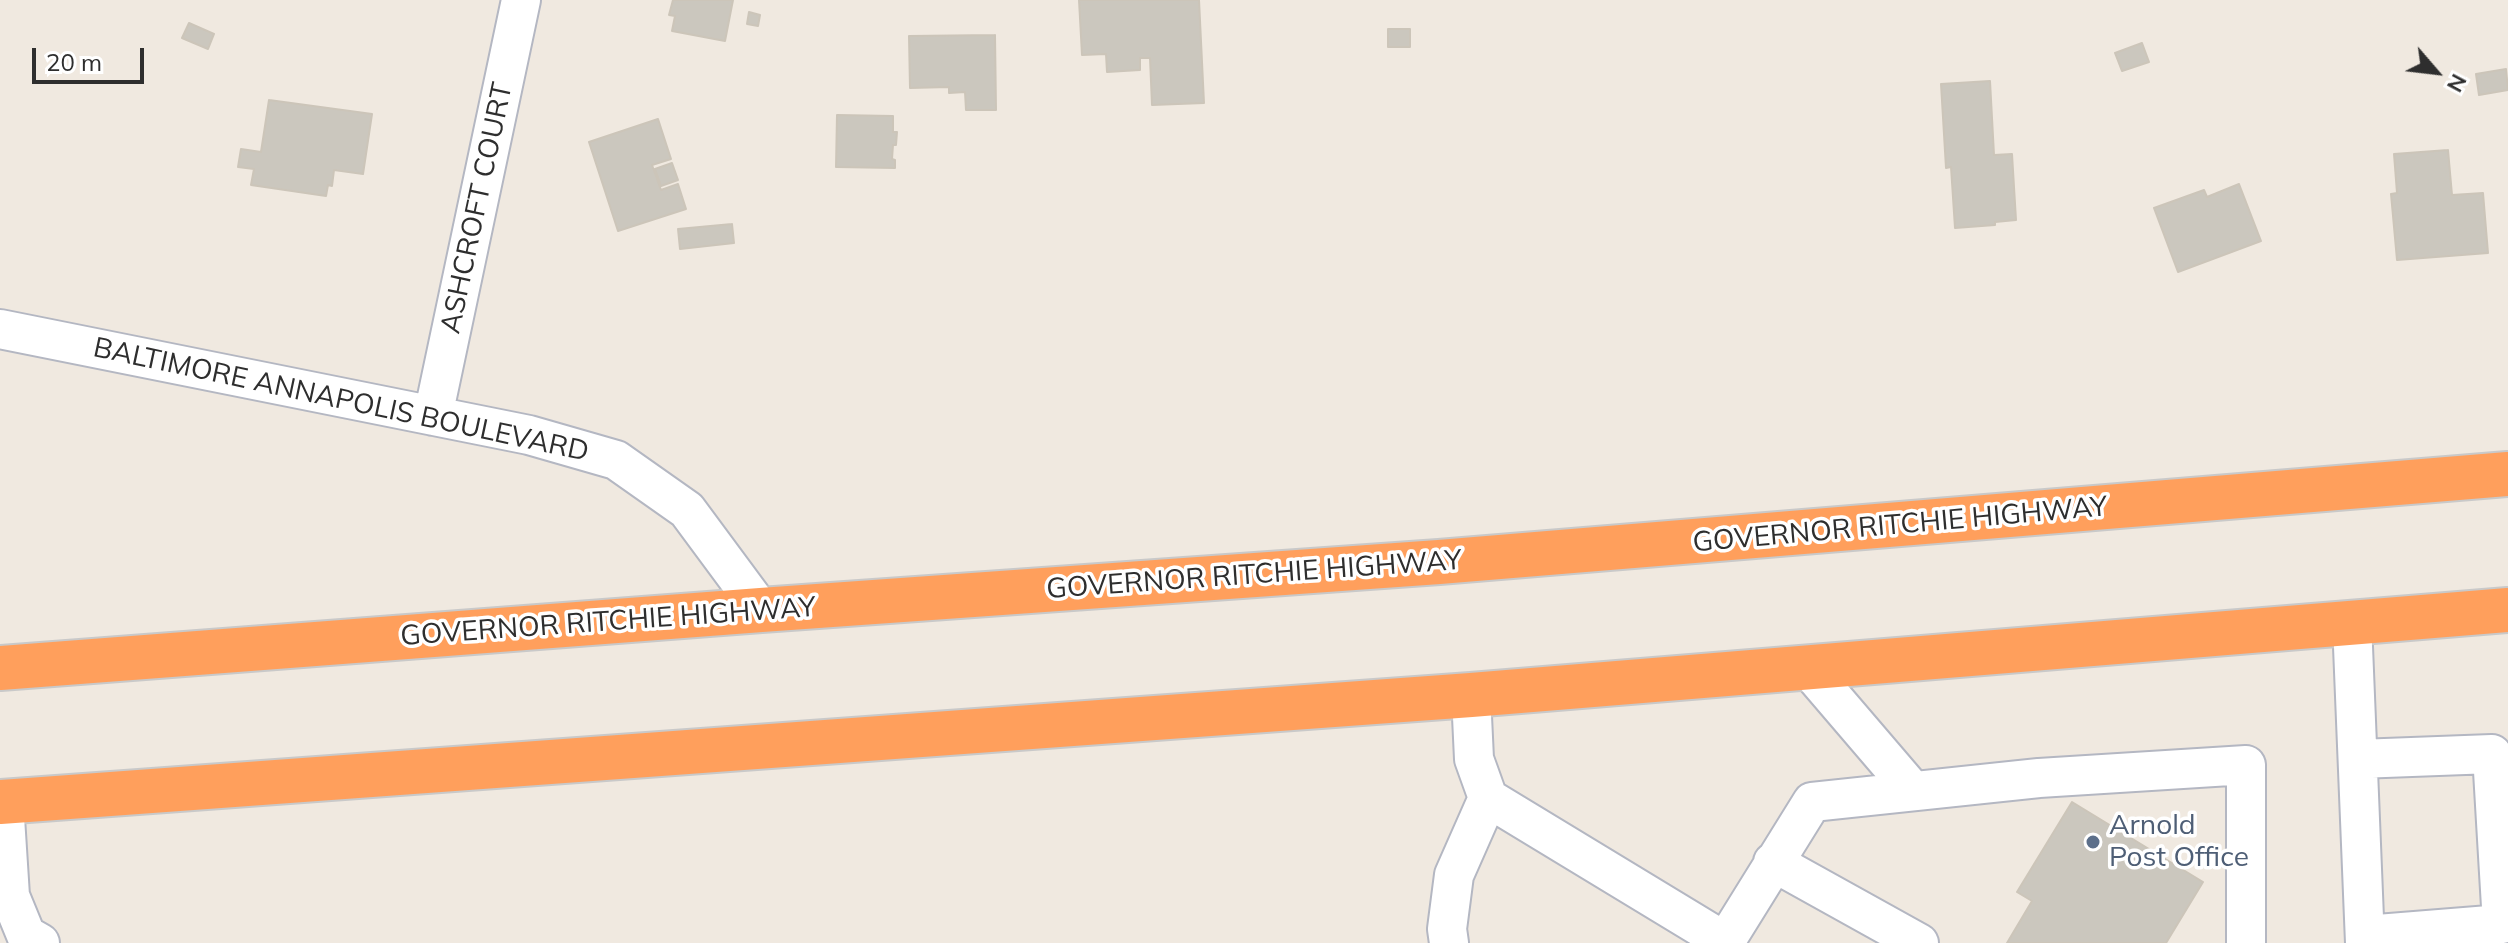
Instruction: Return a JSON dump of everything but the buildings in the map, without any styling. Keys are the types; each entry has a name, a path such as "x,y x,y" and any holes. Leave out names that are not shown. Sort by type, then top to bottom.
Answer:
{"highway":[{"name":"GOVERNOR RITCHIE HIGHWAY","path":"0,668 1439,562 2508,474"},
{"path":"2,802 1471,695 2508,610"}],"street":[{"name":"ASHCROFT COURT","path":"433,416 521,0"},
{"name":"BALTIMORE ANNAPOLIS BOULEVARD","path":"0,329 529,435 616,460 687,510 761,610"},
{"path":"2352,622 2365,939 2502,924 2492,754 2358,759"},
{"path":"1806,666 1913,791"},
{"path":"1471,695 1474,759 1488,798 1726,942 1812,802 2039,778 2246,765 2246,943"},
{"path":"1449,943 1447,929 1454,875 1488,798"},
{"path":"2,802 10,896 26,935 40,943"},
{"path":"1773,862 1919,943"}],"place":[{"name":"Arnold Post Office","path":"2093,842"}]}
